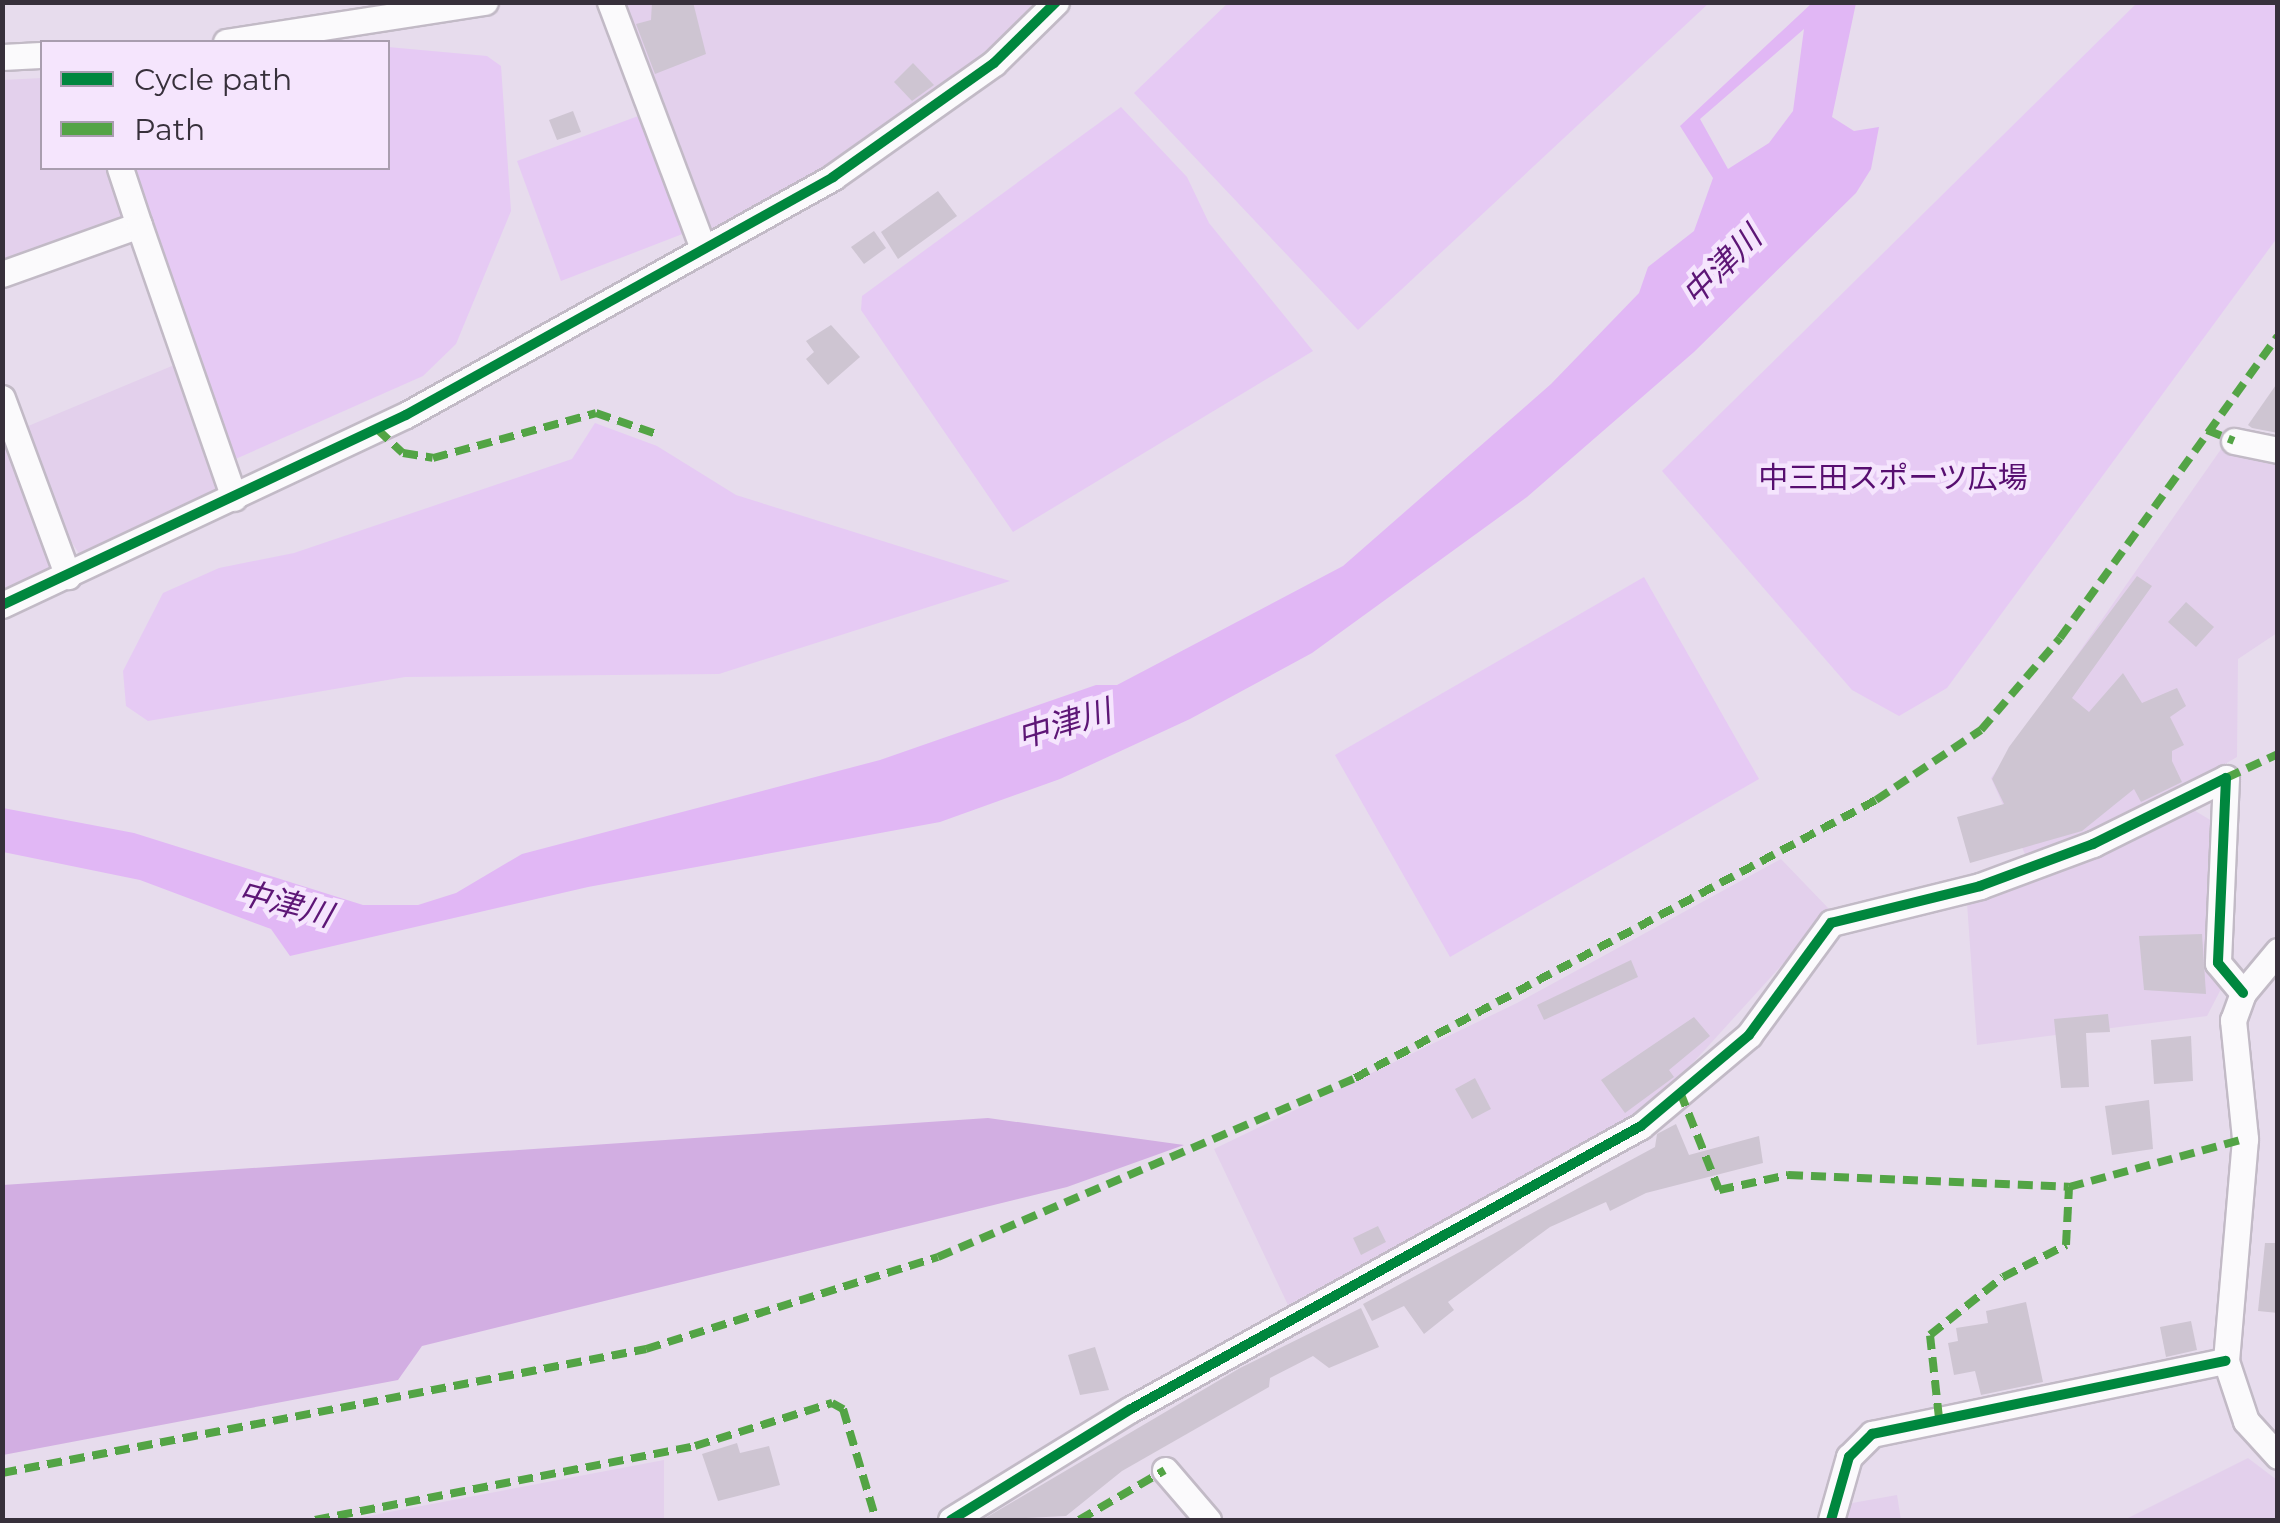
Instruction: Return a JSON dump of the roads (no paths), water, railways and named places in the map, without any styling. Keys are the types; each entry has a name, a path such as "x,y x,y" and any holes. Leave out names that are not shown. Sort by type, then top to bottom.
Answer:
{"street":[{"path":"239,40 486,2"},
{"path":"610,2 703,248"},
{"path":"2,605 406,415 703,248 887,141 994,63 1056,2"},
{"path":"2,57 40,55"},
{"path":"121,170 234,498"},
{"path":"2,274 139,225"},
{"path":"2,398 68,576"},
{"path":"2234,441 2278,450"},
{"path":"951,1520 1131,1408 1641,1126 1748,1034 1830,924 2036,865 2226,778 2218,962 2243,992"},
{"path":"2278,951 2243,992 2231,1050 2245,1140 2226,1361 2246,1420 2278,1456"},
{"path":"1831,1520 1849,1457 1872,1434 2226,1361"},
{"path":"1165,1470 1208,1520"}],"water":[{"name":"中津川","path":"1812,3 1856,3 1832,117 1854,131 1879,127 1871,169 1856,193 1694,352 1527,497 1312,653 1190,719 1060,779 940,822 588,887 290,956 271,929 140,880 3,852 3,808 134,833 363,905 418,905 456,893 522,854 880,760 1096,685 1117,685 1343,566 1551,384 1639,293 1648,267 1694,231 1713,178 1680,126","holes":["1804,29 1793,111 1769,143 1728,169 1700,119"]}],"park label":[{"name":"中三田スポーツ広場","path":"1893,478"}]}
